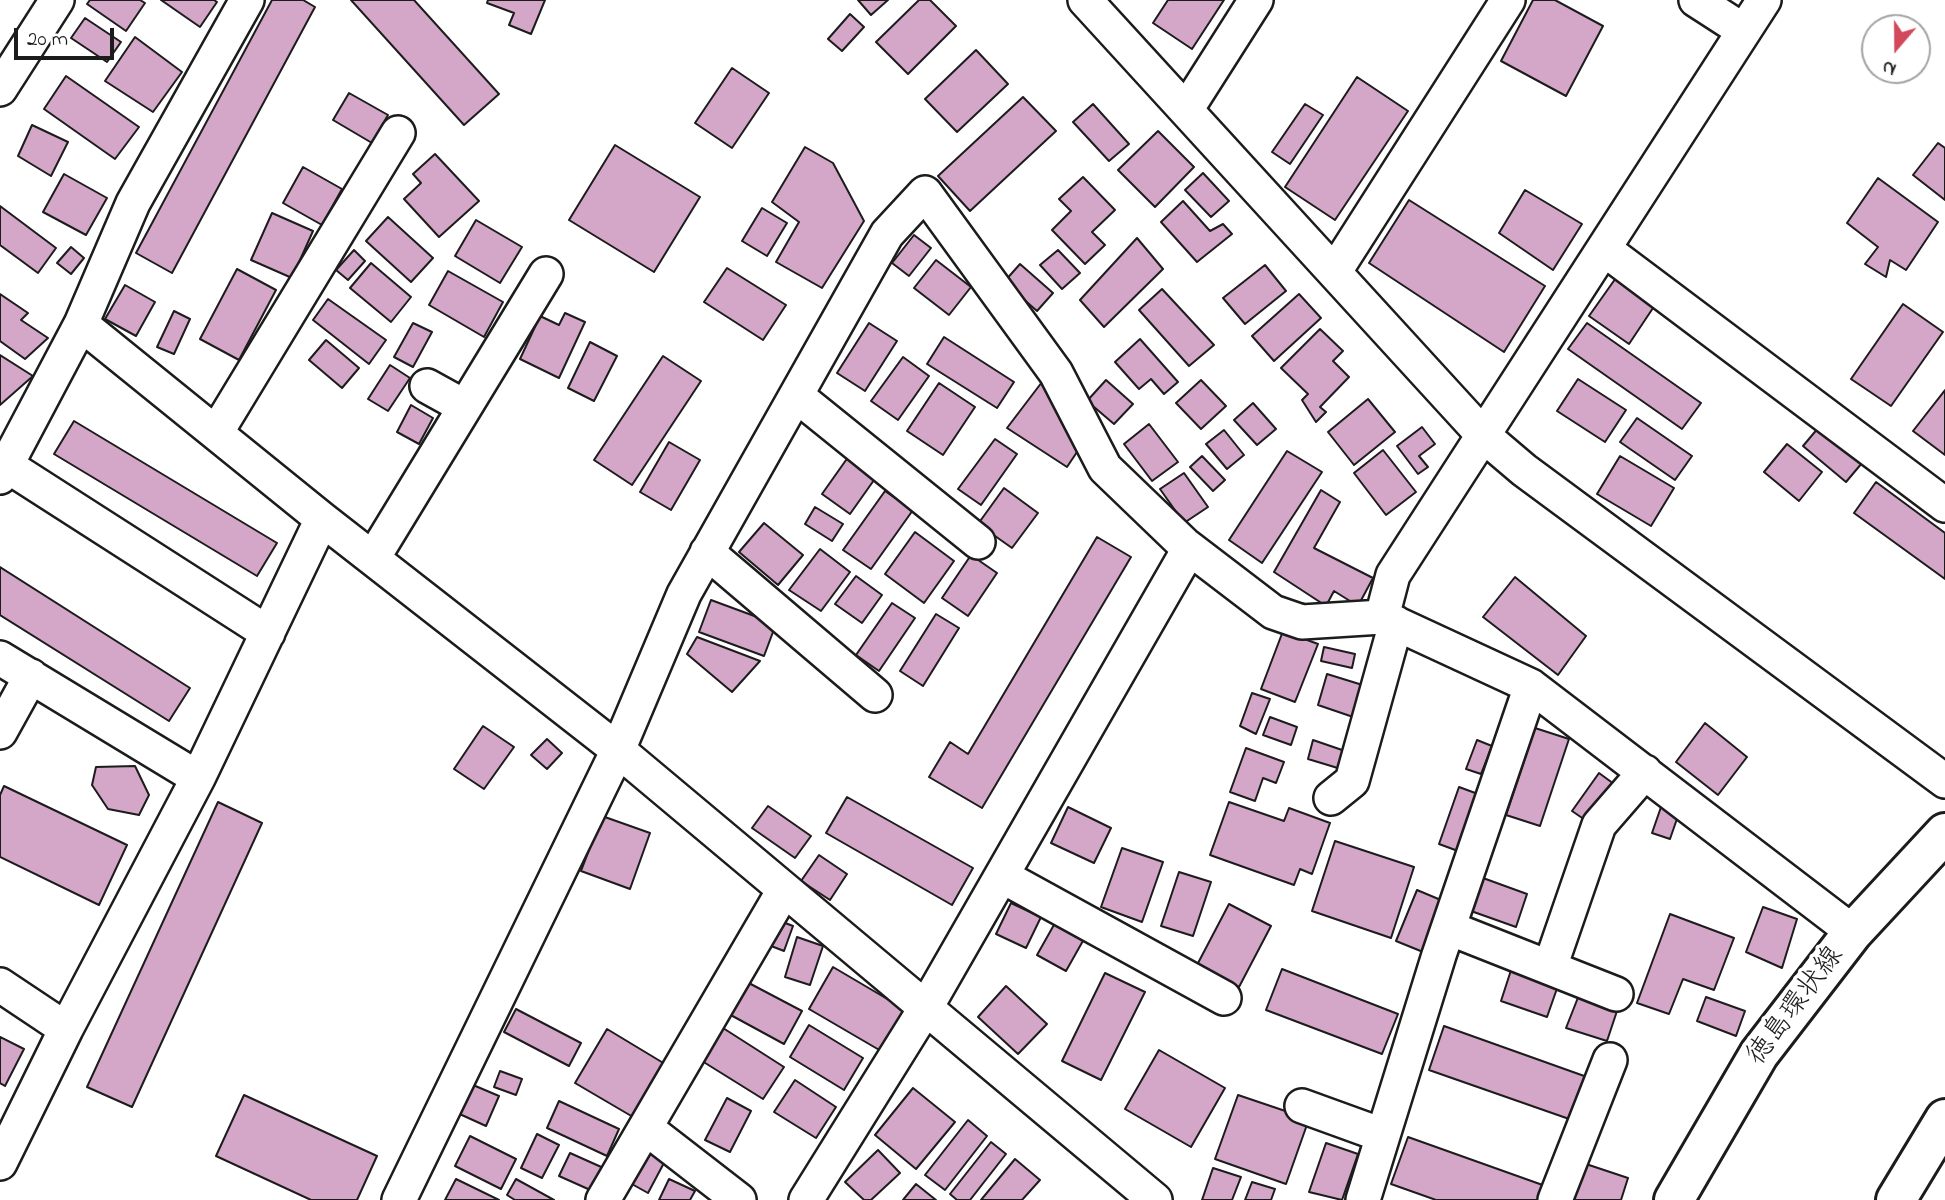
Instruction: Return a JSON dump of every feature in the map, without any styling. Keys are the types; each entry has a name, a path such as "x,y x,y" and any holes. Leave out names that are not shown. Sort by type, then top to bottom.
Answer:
{"main road":[{"name":"徳島環状線","path":"1674,1200 1759,1054 1853,932 1945,833"},
{"path":"1896,1200 1945,1119"}],"street":[{"path":"0,89 57,0"},
{"path":"247,0 133,203 81,324 3,471 268,633"},
{"path":"1085,0 1485,436 1524,470 1945,781"},
{"path":"1186,110 1256,0"},
{"path":"1335,271 1508,0"},
{"path":"1696,0 1744,32"},
{"path":"1331,798 1352,781 1389,620 1394,575 1765,0"},
{"path":"0,104 6,107 0,117"},
{"path":"216,433 398,133"},
{"path":"398,1200 618,750 684,594 887,234 925,193 1056,373 1105,468 1189,549 1273,612 1301,622 1389,620 1531,685 1853,932"},
{"path":"1604,249 1945,505"},
{"path":"373,558 546,275"},
{"path":"81,324 322,519 618,750 1155,1200"},
{"path":"427,386 465,407"},
{"path":"797,396 978,542"},
{"path":"0,1163 66,1029 198,778 322,519"},
{"path":"806,1200 925,1009 1189,549"},
{"path":"707,552 875,695"},
{"path":"0,658 198,778"},
{"path":"0,732 31,676"},
{"path":"1365,1199 1382,1135 1531,685"},
{"path":"1550,967 1599,825 1645,772"},
{"path":"1002,876 1224,998"},
{"path":"603,1200 784,890"},
{"path":"1449,928 1616,995"},
{"path":"0,985 66,1029"},
{"path":"1555,1200 1610,1060"},
{"path":"1301,1106 1382,1135"},
{"path":"646,1128 738,1200"}],"building":[{"path":"90,0 140,0 145,3 126,31 87,4"},
{"path":"161,0 214,0 217,2 200,27"},
{"path":"272,0 303,0 315,7 172,273 136,253"},
{"path":"351,0 414,0 499,94 464,125"},
{"path":"488,0 545,0 531,34 509,25 514,13 487,3"},
{"path":"858,0 888,0 871,15"},
{"path":"919,0 930,0 956,26 908,74 876,42"},
{"path":"1168,0 1224,0 1192,49 1153,23"},
{"path":"1533,0 1555,0 1603,26 1566,96 1501,61"},
{"path":"850,14 864,27 842,51 828,39"},
{"path":"85,18 121,42 107,62 71,38"},
{"path":"135,37 182,72 153,112 105,81"},
{"path":"976,50 1008,84 957,132 925,99"},
{"path":"732,68 769,93 732,148 695,123"},
{"path":"66,76 139,127 115,159 44,109"},
{"path":"1357,77 1408,111 1335,220 1285,187"},
{"path":"349,93 388,115 372,143 333,120"},
{"path":"1023,97 1056,131 970,211 938,176"},
{"path":"1093,104 1129,144 1109,161 1073,122"},
{"path":"1305,104 1323,115 1290,164 1272,152"},
{"path":"32,125 68,142 51,176 18,156"},
{"path":"1158,131 1194,167 1155,207 1118,170"},
{"path":"1938,143 1945,148 1945,200 1913,175"},
{"path":"615,145 700,197 654,272 569,220"},
{"path":"805,147 833,163 864,221 822,288 776,262 799,222 772,202"},
{"path":"435,154 479,201 439,237 404,199 421,183 413,174"},
{"path":"303,167 342,189 322,225 283,203"},
{"path":"1203,173 1229,201 1211,217 1185,190"},
{"path":"64,174 107,198 86,235 43,212"},
{"path":"1083,177 1115,210 1092,232 1105,245 1085,264 1052,230 1071,211 1059,199"},
{"path":"1878,178 1938,222 1906,270 1890,260 1886,277 1865,264 1878,247 1847,223"},
{"path":"1525,190 1582,224 1553,270 1499,233"},
{"path":"1409,200 1545,286 1504,352 1369,263"},
{"path":"1183,201 1210,231 1223,224 1232,234 1197,262 1161,222"},
{"path":"0,206 56,248 38,273 0,245"},
{"path":"762,208 787,223 767,256 742,241"},
{"path":"272,213 313,231 292,278 251,260"},
{"path":"388,217 433,258 411,282 366,241"},
{"path":"476,220 522,247 500,283 455,256"},
{"path":"914,235 931,248 909,276 892,263"},
{"path":"1137,238 1163,269 1104,327 1080,300"},
{"path":"71,247 84,258 71,274 57,263"},
{"path":"354,250 365,261 348,280 336,270"},
{"path":"1058,250 1080,273 1062,289 1040,265"},
{"path":"936,260 971,287 949,315 914,288"},
{"path":"371,263 411,297 391,322 350,288"},
{"path":"1020,264 1053,293 1037,311 1004,282"},
{"path":"1265,265 1286,291 1245,324 1223,298"},
{"path":"727,268 786,305 763,340 704,302"},
{"path":"237,269 276,290 239,360 200,339"},
{"path":"448,271 503,302 484,337 429,305"},
{"path":"1618,275 1657,302 1629,344 1589,316"},
{"path":"125,285 155,302 136,336 105,319"},
{"path":"1162,289 1214,345 1189,366 1139,310"},
{"path":"0,294 28,313 21,320 48,338 25,359 0,341"},
{"path":"1299,294 1321,318 1274,361 1252,336"},
{"path":"328,299 386,340 369,364 313,320"},
{"path":"1903,304 1943,332 1891,406 1851,379"},
{"path":"174,311 190,319 174,354 157,347"},
{"path":"565,313 585,322 559,378 520,359 540,316 559,325"},
{"path":"413,323 432,332 413,367 394,357"},
{"path":"869,323 897,341 865,391 837,373"},
{"path":"1587,323 1701,403 1682,429 1568,349"},
{"path":"1320,329 1343,351 1333,361 1349,377 1320,407 1326,412 1316,422 1302,400 1308,394 1281,368"},
{"path":"944,337 1014,382 997,408 927,364"},
{"path":"1140,339 1178,382 1164,394 1151,379 1139,389 1115,362"},
{"path":"326,340 359,368 342,388 309,360"},
{"path":"590,342 617,356 594,401 568,388"},
{"path":"0,355 33,376 0,405"},
{"path":"663,356 701,381 632,485 594,460"},
{"path":"903,357 929,376 898,420 871,401"},
{"path":"390,365 410,378 388,411 368,399"},
{"path":"1578,379 1626,410 1605,442 1557,411"},
{"path":"1106,380 1133,404 1114,424 1087,401"},
{"path":"1201,380 1226,406 1201,429 1176,403"},
{"path":"1042,382 1085,440 1067,467 1007,428"},
{"path":"939,383 975,407 943,455 907,431"},
{"path":"1945,390 1945,455 1913,431"},
{"path":"1368,399 1395,432 1354,465 1328,432"},
{"path":"1253,403 1276,429 1257,445 1234,420"},
{"path":"411,405 433,418 419,444 397,432"},
{"path":"1637,418 1692,456 1675,480 1620,442"},
{"path":"74,421 277,543 257,576 54,454"},
{"path":"1149,424 1178,462 1152,481 1124,444"},
{"path":"1422,427 1435,444 1419,456 1428,467 1418,474 1397,446"},
{"path":"1819,427 1862,463 1846,482 1803,446"},
{"path":"1224,430 1244,455 1227,469 1206,444"},
{"path":"995,439 1017,454 981,505 958,489"},
{"path":"669,442 700,460 671,510 640,492"},
{"path":"1787,444 1822,472 1799,501 1764,472"},
{"path":"1383,450 1416,492 1386,515 1354,473"},
{"path":"1287,451 1322,472 1262,563 1229,540"},
{"path":"851,453 879,473 850,514 822,494"},
{"path":"1202,456 1225,480 1213,491 1190,467"},
{"path":"1620,456 1674,488 1651,526 1597,494"},
{"path":"1184,473 1208,507 1184,523 1160,489"},
{"path":"1876,482 1945,533 1945,579 1854,513"},
{"path":"1004,488 1038,513 1012,548 978,524"},
{"path":"1321,490 1340,502 1314,548 1373,578 1358,606 1334,591 1326,606 1274,572"},
{"path":"885,491 913,510 871,569 843,550"},
{"path":"815,507 843,524 832,541 805,524"},
{"path":"764,523 803,555 778,585 739,552"},
{"path":"915,532 954,561 924,603 885,574"},
{"path":"1097,537 1131,557 982,808 929,777 950,742 968,754"},
{"path":"820,549 850,572 821,611 789,590"},
{"path":"971,555 997,573 968,616 942,598"},
{"path":"0,567 190,688 169,721 0,615"},
{"path":"856,576 882,595 862,623 835,604"},
{"path":"1515,577 1586,636 1558,675 1483,617"},
{"path":"711,600 776,624 764,656 699,632"},
{"path":"892,603 915,618 879,671 856,655"},
{"path":"936,614 959,628 923,686 900,671"},
{"path":"1283,631 1318,644 1295,702 1261,689"},
{"path":"697,637 760,661 732,692 687,654"},
{"path":"1324,647 1355,654 1352,668 1321,661"},
{"path":"1327,674 1369,687 1359,719 1318,705"},
{"path":"1252,693 1270,699 1256,734 1240,726"},
{"path":"1270,717 1297,727 1291,745 1263,735"},
{"path":"1705,723 1747,757 1718,795 1676,762"},
{"path":"483,726 514,747 484,789 454,769"},
{"path":"1535,728 1569,739 1540,826 1506,815"},
{"path":"547,739 562,753 547,769 531,755"},
{"path":"1313,740 1345,751 1341,769 1308,759"},
{"path":"1477,740 1492,746 1481,774 1466,769"},
{"path":"1246,748 1284,762 1276,783 1263,778 1255,801 1230,792"},
{"path":"135,766 149,795 139,815 108,809 92,785 96,767"},
{"path":"1599,773 1614,784 1588,822 1572,811"},
{"path":"4,786 127,845 99,905 0,857 0,795"},
{"path":"1459,787 1478,794 1458,851 1439,844"},
{"path":"847,797 973,868 952,905 826,833"},
{"path":"218,802 262,823 132,1107 87,1087"},
{"path":"1229,802 1284,821 1289,808 1330,823 1312,874 1300,869 1294,885 1210,855"},
{"path":"768,806 811,836 795,858 752,828"},
{"path":"1068,807 1111,828 1094,863 1051,843"},
{"path":"1661,807 1679,813 1670,839 1652,833"},
{"path":"602,816 650,833 630,889 581,871"},
{"path":"1335,841 1414,867 1391,938 1312,911"},
{"path":"1122,848 1163,862 1142,922 1101,907"},
{"path":"819,855 847,874 830,900 801,881"},
{"path":"1179,872 1211,882 1193,936 1161,926"},
{"path":"1483,878 1527,894 1516,927 1471,911"},
{"path":"1417,890 1448,903 1428,954 1396,941"},
{"path":"1011,903 1041,917 1026,948 996,934"},
{"path":"1229,904 1271,926 1239,987 1197,965"},
{"path":"1763,907 1797,919 1782,968 1746,952"},
{"path":"1670,914 1734,938 1714,990 1683,979 1669,1014 1637,1003"},
{"path":"775,919 793,926 784,951 766,944"},
{"path":"1055,923 1084,939 1066,971 1037,955"},
{"path":"797,937 823,946 810,985 785,977"},
{"path":"1513,964 1560,980 1547,1017 1501,1001"},
{"path":"833,967 906,1010 881,1051 809,1009"},
{"path":"1282,969 1398,1014 1382,1054 1266,1010"},
{"path":"1105,973 1145,992 1101,1080 1062,1061"},
{"path":"745,981 802,1011 784,1044 727,1013"},
{"path":"1006,986 1047,1024 1018,1054 978,1017"},
{"path":"1579,995 1617,1011 1607,1041 1566,1028"},
{"path":"1706,997 1745,1011 1736,1036 1697,1021"},
{"path":"516,1009 581,1043 569,1066 504,1032"},
{"path":"809,1025 863,1058 844,1090 790,1057"},
{"path":"1444,1026 1587,1077 1572,1120 1429,1070"},
{"path":"723,1028 784,1067 763,1099 702,1061"},
{"path":"607,1029 665,1064 633,1117 575,1083"},
{"path":"0,1037 24,1049 5,1086 0,1083"},
{"path":"1159,1050 1225,1088 1191,1147 1125,1109"},
{"path":"500,1071 522,1079 516,1095 494,1087"},
{"path":"795,1080 836,1107 816,1138 774,1112"},
{"path":"466,1082 499,1096 486,1126 453,1111"},
{"path":"913,1088 955,1122 916,1169 875,1135"},
{"path":"244,1095 377,1156 357,1200 311,1200 216,1156"},
{"path":"1238,1095 1309,1119 1286,1184 1215,1159"},
{"path":"727,1098 751,1111 730,1152 705,1140"},
{"path":"559,1101 619,1129 607,1156 547,1128"},
{"path":"968,1120 987,1136 945,1190 925,1175"},
{"path":"537,1134 559,1145 542,1178 521,1168"},
{"path":"470,1136 516,1159 501,1189 455,1166"},
{"path":"1408,1137 1551,1188 1546,1200 1436,1200 1391,1184"},
{"path":"991,1142 1006,1154 970,1200 957,1200 950,1194"},
{"path":"1326,1143 1358,1154 1342,1200 1309,1192"},
{"path":"878,1150 900,1173 871,1200 864,1200 845,1182"},
{"path":"647,1152 665,1161 648,1193 630,1183"},
{"path":"570,1153 608,1170 597,1193 559,1176"},
{"path":"1015,1159 1040,1180 1022,1200 981,1200"},
{"path":"1586,1164 1628,1178 1621,1200 1574,1200"},
{"path":"1213,1168 1241,1177 1232,1200 1202,1200"},
{"path":"456,1179 499,1200 445,1200"},
{"path":"516,1179 554,1200 515,1200 507,1195"},
{"path":"669,1179 695,1191 690,1200 659,1200"},
{"path":"1252,1182 1275,1189 1271,1200 1245,1200"},
{"path":"916,1184 936,1200 903,1200"}]}
